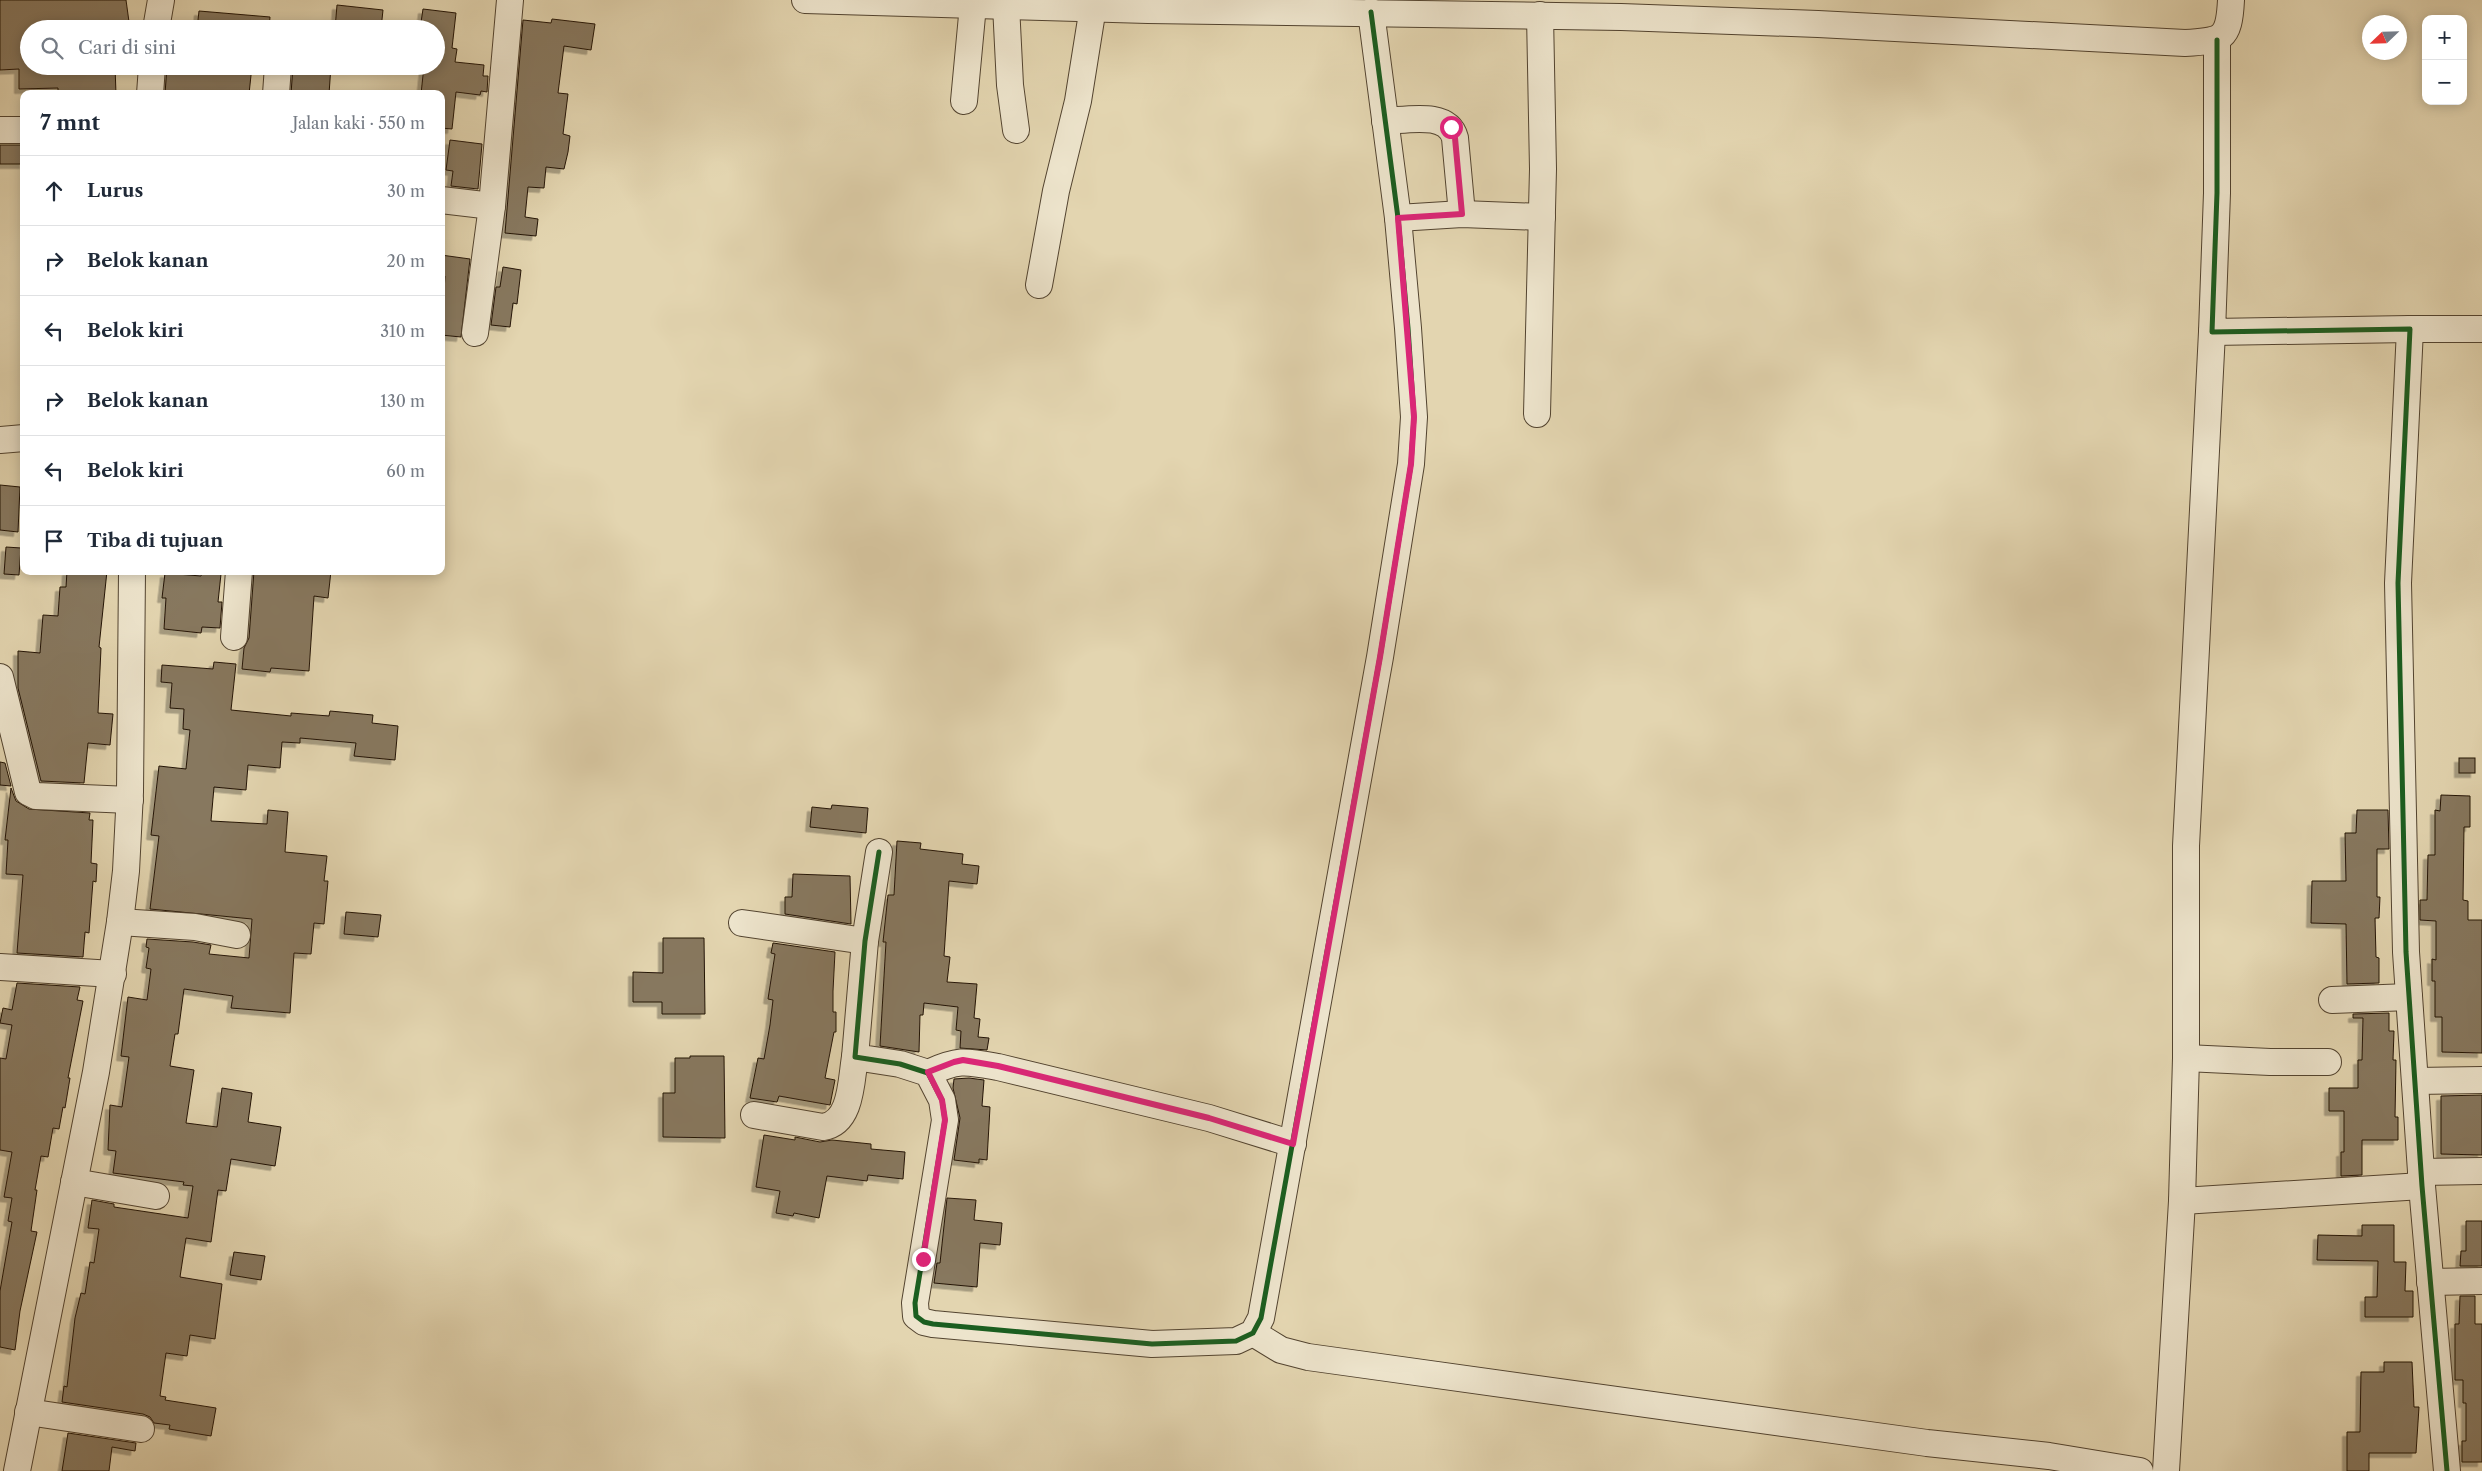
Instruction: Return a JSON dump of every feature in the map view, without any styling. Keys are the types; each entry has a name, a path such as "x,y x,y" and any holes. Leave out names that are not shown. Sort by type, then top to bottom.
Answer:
{"street":[{"path":"157,20 160,0"},
{"path":"475,334 492,206 510,0"},
{"path":"805,0 1093,7 1148,5 1371,12 1505,7 1540,15 1640,9 1818,24 2185,43 2218,40 2224,34 2228,25 2231,0"},
{"path":"964,101 973,5"},
{"path":"1006,5 1010,85 1016,130"},
{"path":"1039,285 1056,191 1078,101 1093,7"},
{"path":"928,1072 942,1100 945,1120 915,1303 915,1312 919,1320 933,1324 1152,1344 1236,1341 1252,1333 1261,1318 1293,1144 1378,667 1411,464 1414,417 1398,218 1371,12"},
{"path":"1537,414 1542,217 1540,15"},
{"path":"2166,1471 2182,1201 2186,1058 2186,846 2212,332 2218,40"},
{"path":"150,90 151,75"},
{"path":"276,90 277,75"},
{"path":"1386,121 1431,120 1445,123 1451,127 1455,138 1462,214"},
{"path":"0,130 20,130"},
{"path":"445,200 492,206"},
{"path":"1398,218 1462,214 1542,217"},
{"path":"2410,329 2398,584 2409,997 2421,1179 2446,1471"},
{"path":"2212,332 2482,329"},
{"path":"0,440 20,438"},
{"path":"17,1471 74,1182 113,974 120,922 126,871 130,800 132,575"},
{"path":"234,637 239,575"},
{"path":"0,677 28,792 36,796 130,800"},
{"path":"754,1115 823,1127 832,1126 842,1116 848,1100 855,1058 865,941 879,852"},
{"path":"120,922 195,927 237,936"},
{"path":"742,923 865,941"},
{"path":"0,967 113,974"},
{"path":"2332,1000 2409,997"},
{"path":"855,1058 900,1064 928,1072 963,1060 998,1066 1209,1118 1293,1144"},
{"path":"2186,1058 2270,1062 2328,1062"},
{"path":"2415,1081 2482,1080"},
{"path":"2182,1201 2482,1172"},
{"path":"74,1182 156,1196"},
{"path":"2430,1282 2482,1281"},
{"path":"1252,1333 1281,1350 1308,1357 1927,1443 2049,1456 2140,1471"},
{"path":"28,1412 141,1429"}],"building":[{"path":"0,0 126,0 129,20 20,20 20,75 115,75 116,90 19,89 19,69 0,70"},
{"path":"337,5 383,10 382,20 336,20"},
{"path":"423,9 456,13 452,48 457,49 455,62 484,65 483,76 488,76 487,92 481,91 480,95 456,92 452,129 445,128 445,90 421,90 423,75 445,75 445,20 421,20"},
{"path":"199,11 270,17 270,20 198,20"},
{"path":"552,19 595,24 591,50 564,46 558,93 568,94 563,134 570,136 568,152 564,169 546,167 544,188 528,187 525,217 538,219 536,236 505,233 523,20 551,23"},
{"path":"166,75 251,75 249,90 165,90"},
{"path":"292,75 330,75 329,90 291,90"},
{"path":"450,140 482,144 478,189 451,186 453,171 446,170"},
{"path":"0,145 20,145 20,164 0,164"},
{"path":"445,256 470,259 461,337 445,335"},
{"path":"503,267 521,270 517,304 513,303 510,327 491,325 496,287 500,287"},
{"path":"0,485 20,487 18,532 0,530"},
{"path":"6,547 20,548 19,575 4,574"},
{"path":"67,575 107,575 99,647 101,648 98,713 113,714 110,745 88,743 84,783 41,781 18,688 18,651 40,653 43,615 58,616 60,587 66,587"},
{"path":"165,575 221,575 218,602 222,602 220,628 202,627 201,633 164,629 166,598 162,598"},
{"path":"254,575 331,575 328,598 314,596 309,671 271,668 270,672 242,669 244,648 249,638"},
{"path":"214,662 236,664 231,710 291,716 291,713 329,716 330,711 373,715 372,723 398,726 395,760 354,756 356,743 300,738 300,743 282,742 280,768 248,765 246,790 214,787 211,821 267,824 268,810 288,812 285,852 327,856 324,881 328,881 324,924 314,923 311,954 294,953 290,1013 231,1008 233,996 184,989 178,1034 175,1034 170,1066 194,1070 186,1123 217,1127 222,1088 252,1093 248,1122 281,1127 275,1166 231,1159 226,1191 218,1190 211,1242 186,1238 180,1277 222,1284 215,1339 190,1335 187,1356 166,1353 160,1396 166,1397 165,1400 216,1408 211,1436 169,1429 170,1425 154,1423 150,1417 143,1414 62,1402 64,1386 67,1387 75,1318 81,1293 85,1294 90,1262 94,1263 99,1229 88,1228 92,1200 114,1204 114,1207 188,1218 193,1186 183,1185 184,1182 113,1173 116,1151 108,1150 110,1105 122,1107 129,1057 121,1056 128,997 147,1000 151,969 146,968 149,948 146,947 147,939 211,945 209,954 249,958 252,919 150,909 159,836 151,835 159,766 186,769 190,730 183,729 184,709 170,708 172,683 161,682 162,665 213,669"},
{"path":"2459,758 2475,758 2475,773 2459,773"},
{"path":"0,762 5,763 11,786 0,785"},
{"path":"11,788 16,801 29,809 90,813 89,820 93,820 91,863 97,864 96,882 93,881 89,933 85,932 83,957 17,953 23,875 6,874 8,840 5,840"},
{"path":"2441,795 2470,796 2470,827 2464,827 2463,900 2468,901 2468,920 2482,920 2482,1053 2442,1052 2442,1017 2435,1017 2435,981 2432,981 2432,959 2436,960 2436,921 2420,920 2420,900 2427,900 2428,855 2435,855 2435,810 2440,811"},
{"path":"832,805 868,808 866,833 810,827 812,807 831,809"},
{"path":"2357,810 2388,810 2389,849 2377,849 2377,897 2380,897 2379,918 2375,918 2376,957 2379,958 2379,983 2347,984 2346,924 2311,923 2312,881 2346,881 2345,833 2356,833"},
{"path":"897,841 921,843 920,849 963,854 962,864 979,866 977,884 949,881 944,956 950,957 947,982 977,984 974,1018 980,1019 978,1037 989,1038 987,1050 960,1048 961,1031 956,1030 958,1007 924,1003 923,1015 920,1015 919,1052 880,1046 886,942 883,942 888,895 894,895"},
{"path":"793,874 850,876 851,924 785,914 785,897 792,897"},
{"path":"346,912 381,915 378,937 344,934"},
{"path":"663,938 704,938 705,1014 662,1014 662,1002 633,1002 633,972 663,973"},
{"path":"773,943 835,952 833,1012 836,1012 836,1032 834,1032 825,1078 835,1080 830,1105 779,1096 777,1102 750,1098 758,1058 764,1059 770,1025 773,1000 768,999 775,954 771,953"},
{"path":"17,983 80,987 77,1000 83,1001 68,1078 70,1078 65,1108 63,1107 59,1129 53,1128 48,1157 41,1156 31,1231 37,1232 20,1311 15,1350 0,1347 0,1291 12,1222 8,1221 12,1198 4,1197 12,1152 0,1150 0,1058 6,1059 12,1025 0,1023 3,1008 12,1010"},
{"path":"2389,1013 2389,1031 2394,1031 2393,1060 2396,1060 2395,1117 2398,1117 2398,1140 2362,1140 2362,1175 2341,1176 2341,1152 2344,1152 2344,1111 2329,1111 2329,1088 2358,1088 2358,1060 2362,1060 2363,1018 2353,1018 2353,1014"},
{"path":"690,1056 724,1056 725,1138 663,1137 663,1093 675,1093 675,1058 690,1058"},
{"path":"954,1079 984,1080 982,1106 990,1107 987,1160 979,1159 979,1163 954,1160 960,1118 953,1088"},
{"path":"2482,1095 2482,1155 2441,1154 2441,1096"},
{"path":"764,1135 795,1140 795,1137 820,1142 832,1140 871,1144 871,1149 905,1152 903,1179 868,1175 867,1181 827,1176 819,1218 794,1213 793,1216 776,1213 780,1191 756,1187"},
{"path":"947,1198 976,1200 974,1220 1002,1223 1000,1245 980,1243 977,1287 934,1283 937,1263 940,1263"},
{"path":"2466,1221 2482,1221 2482,1266 2460,1266 2461,1251 2466,1251"},
{"path":"2362,1225 2394,1225 2394,1262 2406,1262 2405,1291 2413,1291 2413,1317 2365,1317 2365,1297 2377,1297 2378,1261 2317,1260 2318,1235 2362,1236"},
{"path":"234,1252 265,1256 261,1280 230,1275"},
{"path":"2460,1296 2475,1296 2475,1324 2482,1324 2482,1462 2462,1462 2462,1441 2466,1441 2466,1403 2463,1403 2463,1380 2455,1380 2455,1324 2459,1324"},
{"path":"2384,1362 2412,1362 2414,1407 2419,1407 2416,1453 2369,1453 2369,1471 2347,1471 2347,1432 2360,1432 2361,1372 2384,1372"},
{"path":"68,1433 136,1443 135,1451 112,1447 109,1471 62,1471"}],"cycle path":[{"path":"879,852 865,941 855,1057 900,1064 928,1073 942,1100 945,1120 915,1303 916,1316 924,1322 933,1324 1152,1344 1236,1341 1253,1333 1261,1318 1380,657 1411,464 1414,417 1408,328 1398,218 1371,12"},
{"path":"2217,40 2217,193 2212,332 2410,329 2398,583 2406,952 2422,1186 2447,1471"}],"route":[{"path":"923,1259 945,1120 942,1100 928,1072 947,1064 963,1060 998,1066 1113,1096 1209,1118 1293,1144 1380,657 1411,464 1414,417 1398,218 1462,214 1455,138 1451,127"}]}
